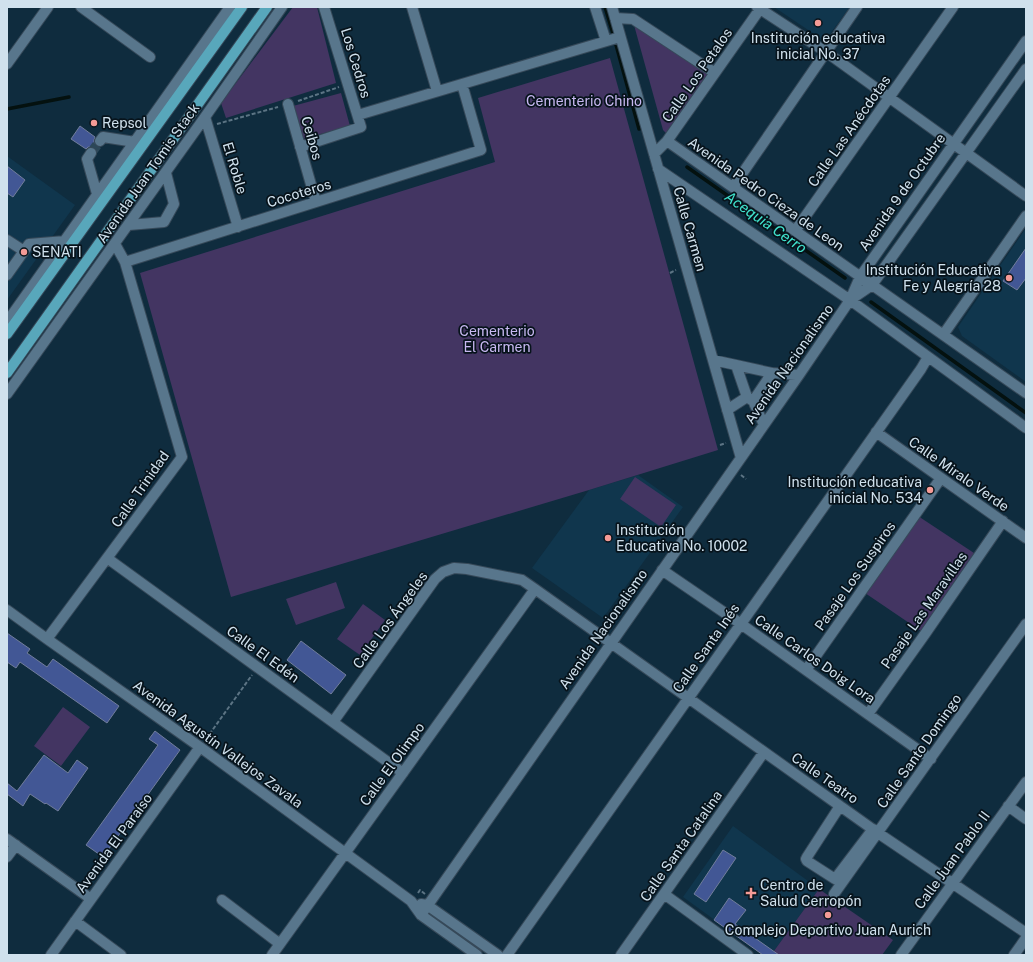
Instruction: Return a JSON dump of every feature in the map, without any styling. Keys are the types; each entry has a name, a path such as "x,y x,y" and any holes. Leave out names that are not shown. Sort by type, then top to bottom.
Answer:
{"main road":[{"name":"Avenida Juan Tomis Stack","path":"7,334 242,7"},
{"name":"Avenida Juan Tomis Stack","path":"7,373 267,7"}],"street":[{"path":"7,64 48,7"},
{"path":"81,7 150,57"},
{"name":"Avenida Juan Tomis Stack","path":"7,322 230,7"},
{"name":"Avenida Juan Tomis Stack","path":"7,394 166,173 206,122 282,7"},
{"name":"Los Cedros","path":"300,147 361,127 324,7"},
{"path":"412,7 437,91"},
{"path":"595,7 606,41"},
{"name":"Calle Carmen","path":"612,7 741,458"},
{"path":"733,187 857,7"},
{"name":"Calle Las Anécdotas","path":"795,231 952,7"},
{"path":"758,8 826,52 1026,196"},
{"name":"Calle Los Petalos","path":"654,154 667,141 715,73 758,8"},
{"path":"615,18 633,19 715,73"},
{"path":"358,115 620,37"},
{"name":"Avenida 9 de Octubre","path":"850,300 860,277 1026,41"},
{"name":"Avenida 9 de Octubre","path":"850,300 872,285 1026,69"},
{"name":"Cocoteros","path":"125,262 482,150 462,84"},
{"name":"Ceibos","path":"288,104 316,202"},
{"name":"El Roble","path":"206,122 238,227"},
{"path":"100,141 103,137 135,142"},
{"name":"Avenida Pedro Cieza de Leon","path":"667,141 1026,393"},
{"path":"91,153 87,159 97,194"},
{"path":"658,169 850,300 1026,428"},
{"path":"129,224 164,222 174,204 166,173"},
{"path":"943,335 1026,216"},
{"path":"7,240 24,251"},
{"path":"7,275 29,244 64,241"},
{"name":"Calle Trinidad","path":"47,639 182,457 125,262 115,244"},
{"name":"Avenida Nacionalismo","path":"421,915 850,300"},
{"name":"Calle Santa Inés","path":"507,955 928,357"},
{"path":"713,360 772,373 799,375"},
{"path":"736,365 750,399 764,425"},
{"path":"727,410 750,399 772,373"},
{"name":"Calle Miralo Verde","path":"876,432 1026,538"},
{"name":"Pasaje Los Suspiros","path":"806,670 941,478"},
{"name":"Pasaje Las Maravillas","path":"868,714 1003,522"},
{"name":"Calle El Edén","path":"107,558 403,773"},
{"name":"Calle Los Ángeles","path":"333,722 435,579 443,572 454,568 467,568 522,580 611,643"},
{"name":"Calle Carlos Doig Lora","path":"662,570 741,624 931,759"},
{"name":"Calle El Olimpo","path":"272,955 535,589"},
{"name":"Avenida Agustín Vallejos Zavala","path":"7,610 411,901 421,915 477,955"},
{"name":"Calle Santo Domingo","path":"834,894 876,831 931,759 1026,624"},
{"name":"Calle Teatro","path":"611,643 840,806 1026,933"},
{"name":"Avenida El Paraíso","path":"51,955 200,748"},
{"name":"Calle Santa Catalina","path":"621,955 764,752"},
{"name":"Calle Juan Pablo II","path":"901,955 1026,782"},
{"path":"840,806 806,859 807,861 835,879 876,831"},
{"path":"1008,806 1026,819"},
{"path":"7,839 91,899"},
{"path":"7,857 16,845"},
{"path":"664,894 735,951 748,955"},
{"path":"222,900 280,944"},
{"name":"Avenida Agustín Vallejos Zavala","path":"411,901 427,905 498,955"},
{"path":"75,921 121,955"},
{"path":"1014,955 1026,938"}],"path":[{"path":"206,122 288,104 348,84"},
{"path":"200,748 258,667"}],"shaded area":[{"name":"Institución educativa inicial No. 37","path":"774,7 850,7 827,38 823,40"},
{"name":"SENATI","path":"7,156 75,205 7,300"},
{"name":"Institución Educativa Fe y Alegría 28","path":"1026,228 1026,382 962,336 958,327"},
{"name":"Institución Educativa No. 10002","path":"638,475 683,507 603,618 532,568 589,490"},
{"name":"Centro de Salud Cerropón","path":"733,826 819,889 771,955 763,955 683,897"}],"green space":[{"path":"293,7 317,7 336,83 226,118 221,103"},
{"path":"634,25 709,74 666,133 663,130"},
{"name":"Cementerio El Carmen","path":"610,58 718,450 231,597 140,273 495,162 478,98"},
{"path":"341,93 350,126 302,139 293,106"},
{"path":"635,477 676,505 661,527 620,499"},
{"path":"918,516 974,553 921,631 865,593"},
{"path":"336,582 345,608 296,625 286,599"},
{"path":"363,604 385,620 360,655 337,639"},
{"path":"63,707 90,727 61,766 34,746"},
{"name":"Complejo Deportivo Juan Aurich","path":"819,889 893,940 882,955 771,955"}],"building":[{"path":"80,126 95,137 94,143 98,147 96,149 88,147 86,149 71,139"},
{"path":"7,166 25,180 13,197 7,193"},
{"path":"1026,248 1026,278 1017,290 1003,281"},
{"path":"7,633 30,649 27,653 47,667 53,659 119,706 107,723 20,662 16,668 7,662"},
{"path":"301,641 346,675 331,694 287,660"},
{"path":"155,731 180,750 103,857 86,845 158,745 149,739"},
{"path":"44,755 68,773 77,760 88,768 58,811 30,794 23,806 7,794 7,783 17,791"},
{"path":"723,850 736,858 706,902 694,894"},
{"path":"729,898 746,910 735,924 779,955 763,955 714,920"}],"waterway":[{"name":"Acequia Cerro","path":"605,7 614,37"},
{"name":"Acequia Cerro","path":"615,41 639,129"},
{"name":"Acequia Cerro","path":"7,109 69,97"},
{"name":"Acequia Cerro","path":"687,167 845,278"},
{"name":"Acequia Cerro","path":"871,302 1026,413"}],"tunnel":[{"path":"91,153 100,141"}],"place":[{"name":"Institución educativa inicial No. 37","path":"818,23"},
{"name":"Repsol","path":"94,123"},
{"name":"SENATI","path":"24,252"},
{"name":"Institución Educativa Fe y Alegría 28","path":"1009,278"},
{"name":"Institución educativa inicial No. 534","path":"930,490"},
{"name":"Institución Educativa No. 10002","path":"608,538"},
{"name":"Centro de Salud Cerropón","path":"751,893"},
{"name":"Complejo Deportivo Juan Aurich","path":"828,915"}],"park label":[{"name":"Cementerio Chino","path":"584,101"}]}
